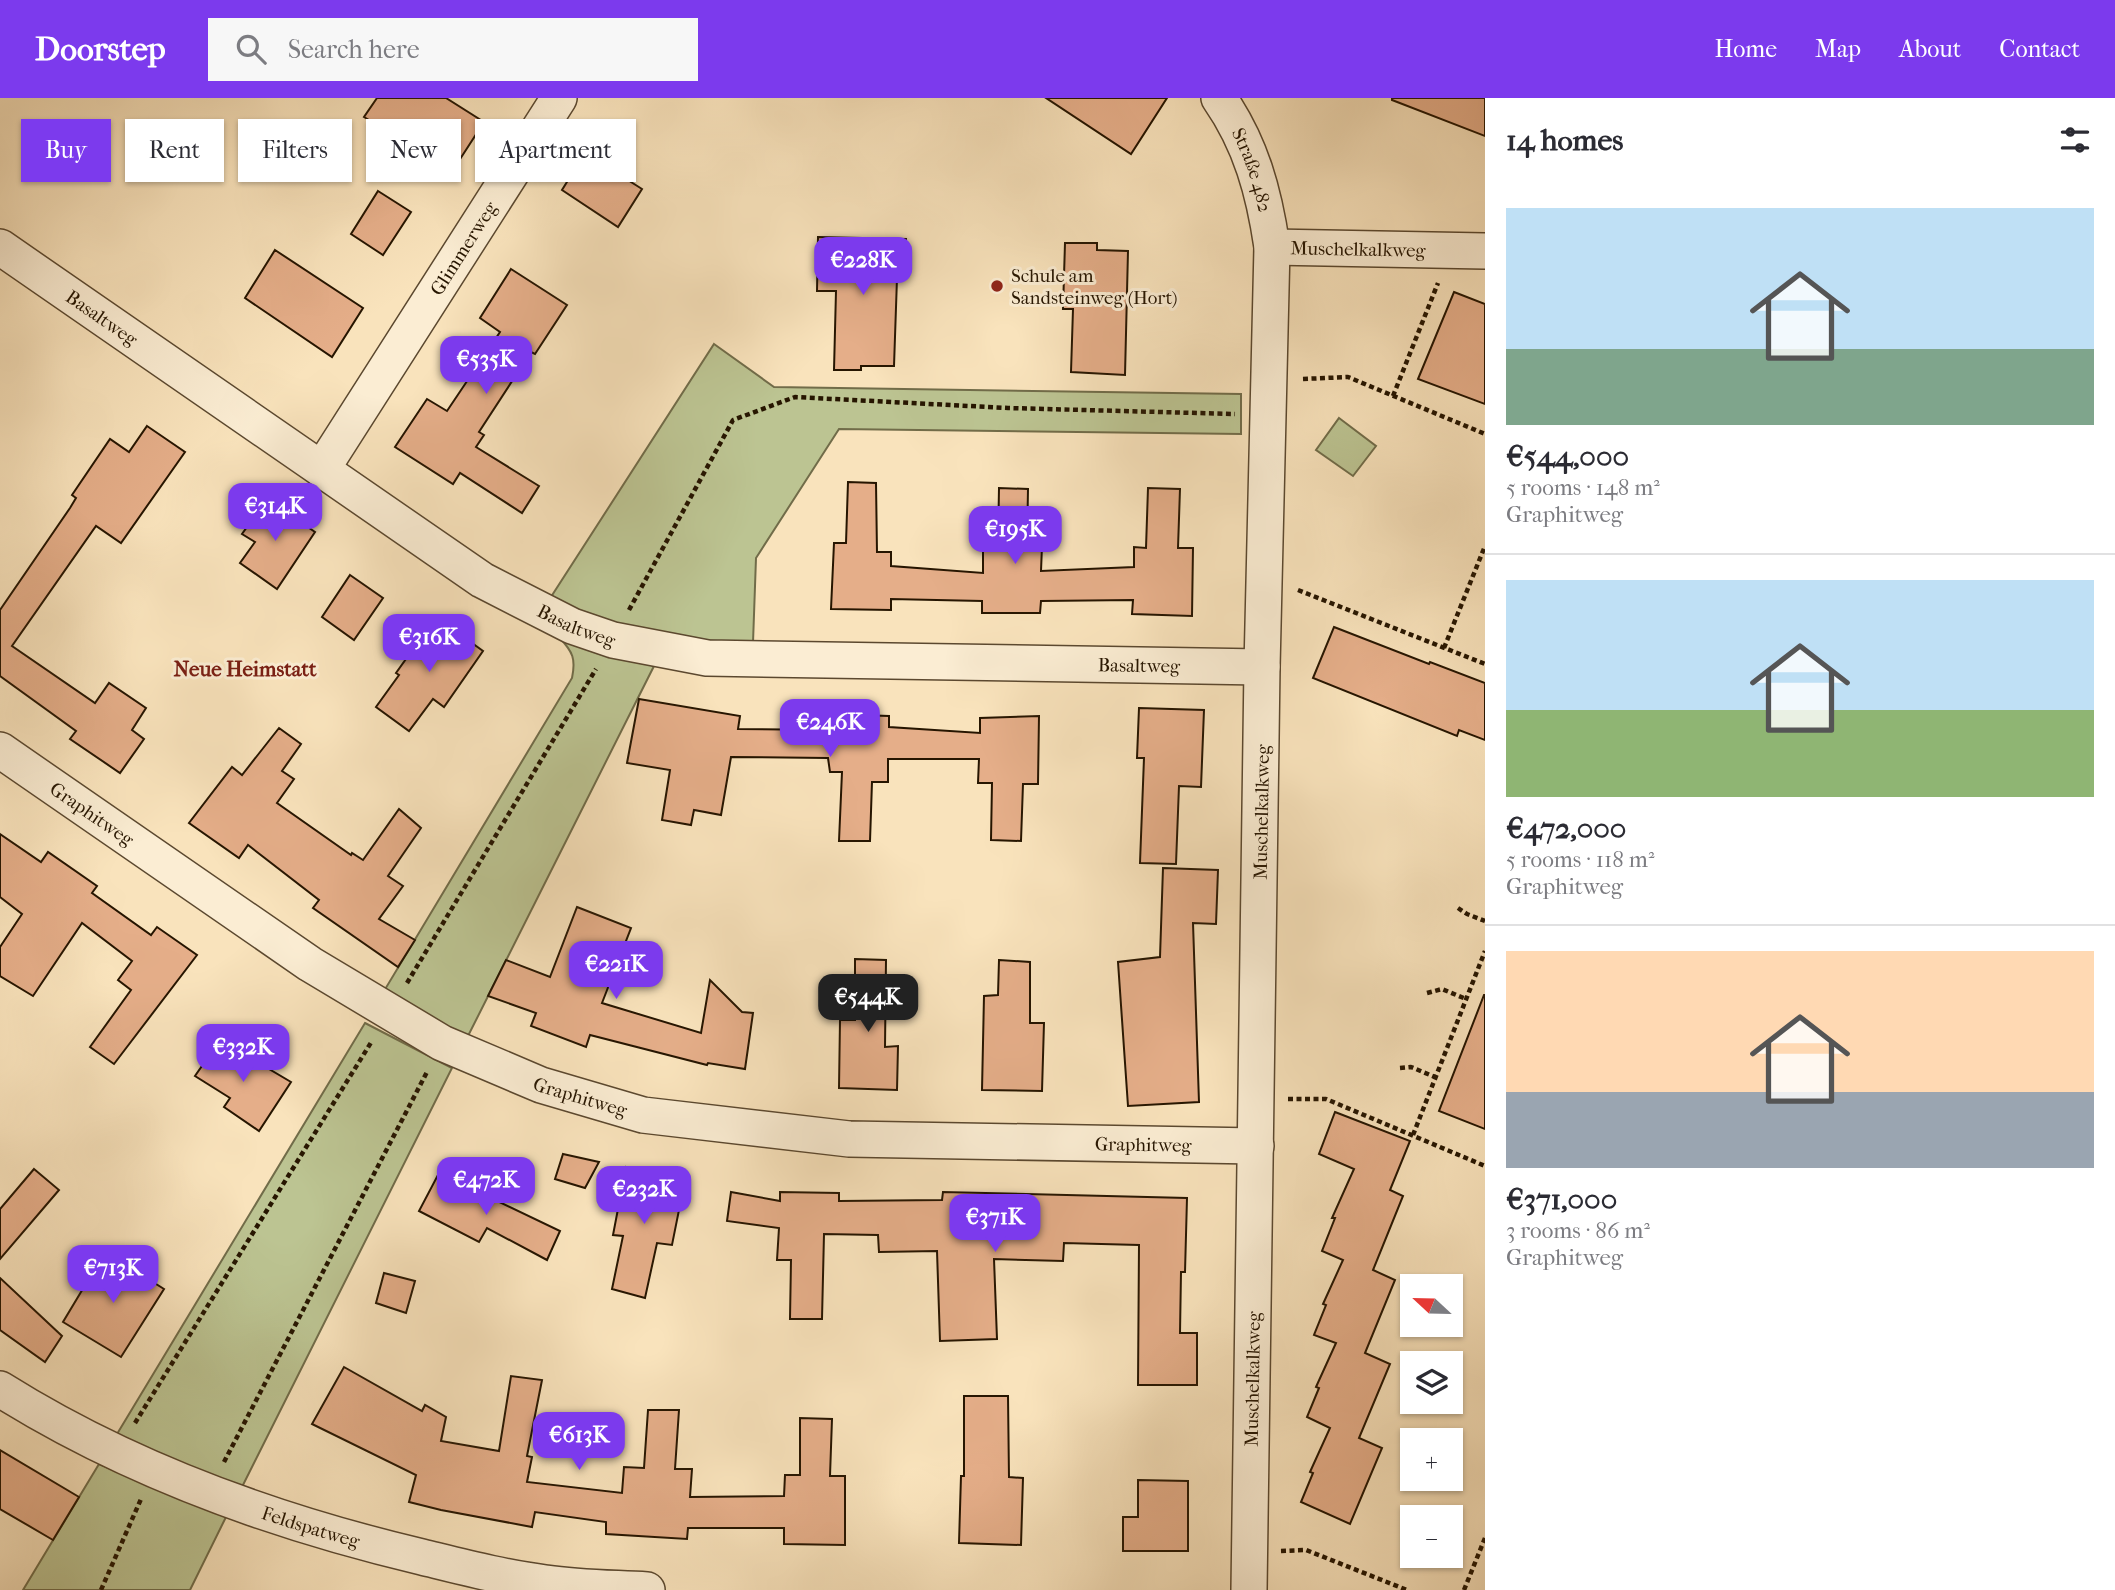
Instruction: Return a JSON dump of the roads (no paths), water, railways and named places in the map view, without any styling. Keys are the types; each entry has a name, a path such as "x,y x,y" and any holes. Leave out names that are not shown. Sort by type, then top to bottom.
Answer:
{"street":[{"name":"Glimmerweg","path":"322,469 559,98"},
{"name":"Straße 482","path":"1219,98 1233,118 1250,152 1260,181 1272,247"},
{"name":"Basaltweg","path":"0,247 481,580 572,626 613,640 706,658 753,660 1262,667"},
{"name":"Muschelkalkweg","path":"1249,1590 1262,667 1272,247 1485,251"},
{"name":"Graphitweg","path":"0,750 310,964 442,1043 541,1084 643,1115 849,1139 1256,1146"},
{"name":"Feldspatweg","path":"0,1389 116,1454 279,1518 361,1543 546,1587 647,1590"}],"place":[{"name":"Schule am Sandsteinweg (Hort)","path":"997,286"}],"district":[{"name":"Neue Heimstatt","path":"245,669"}]}
